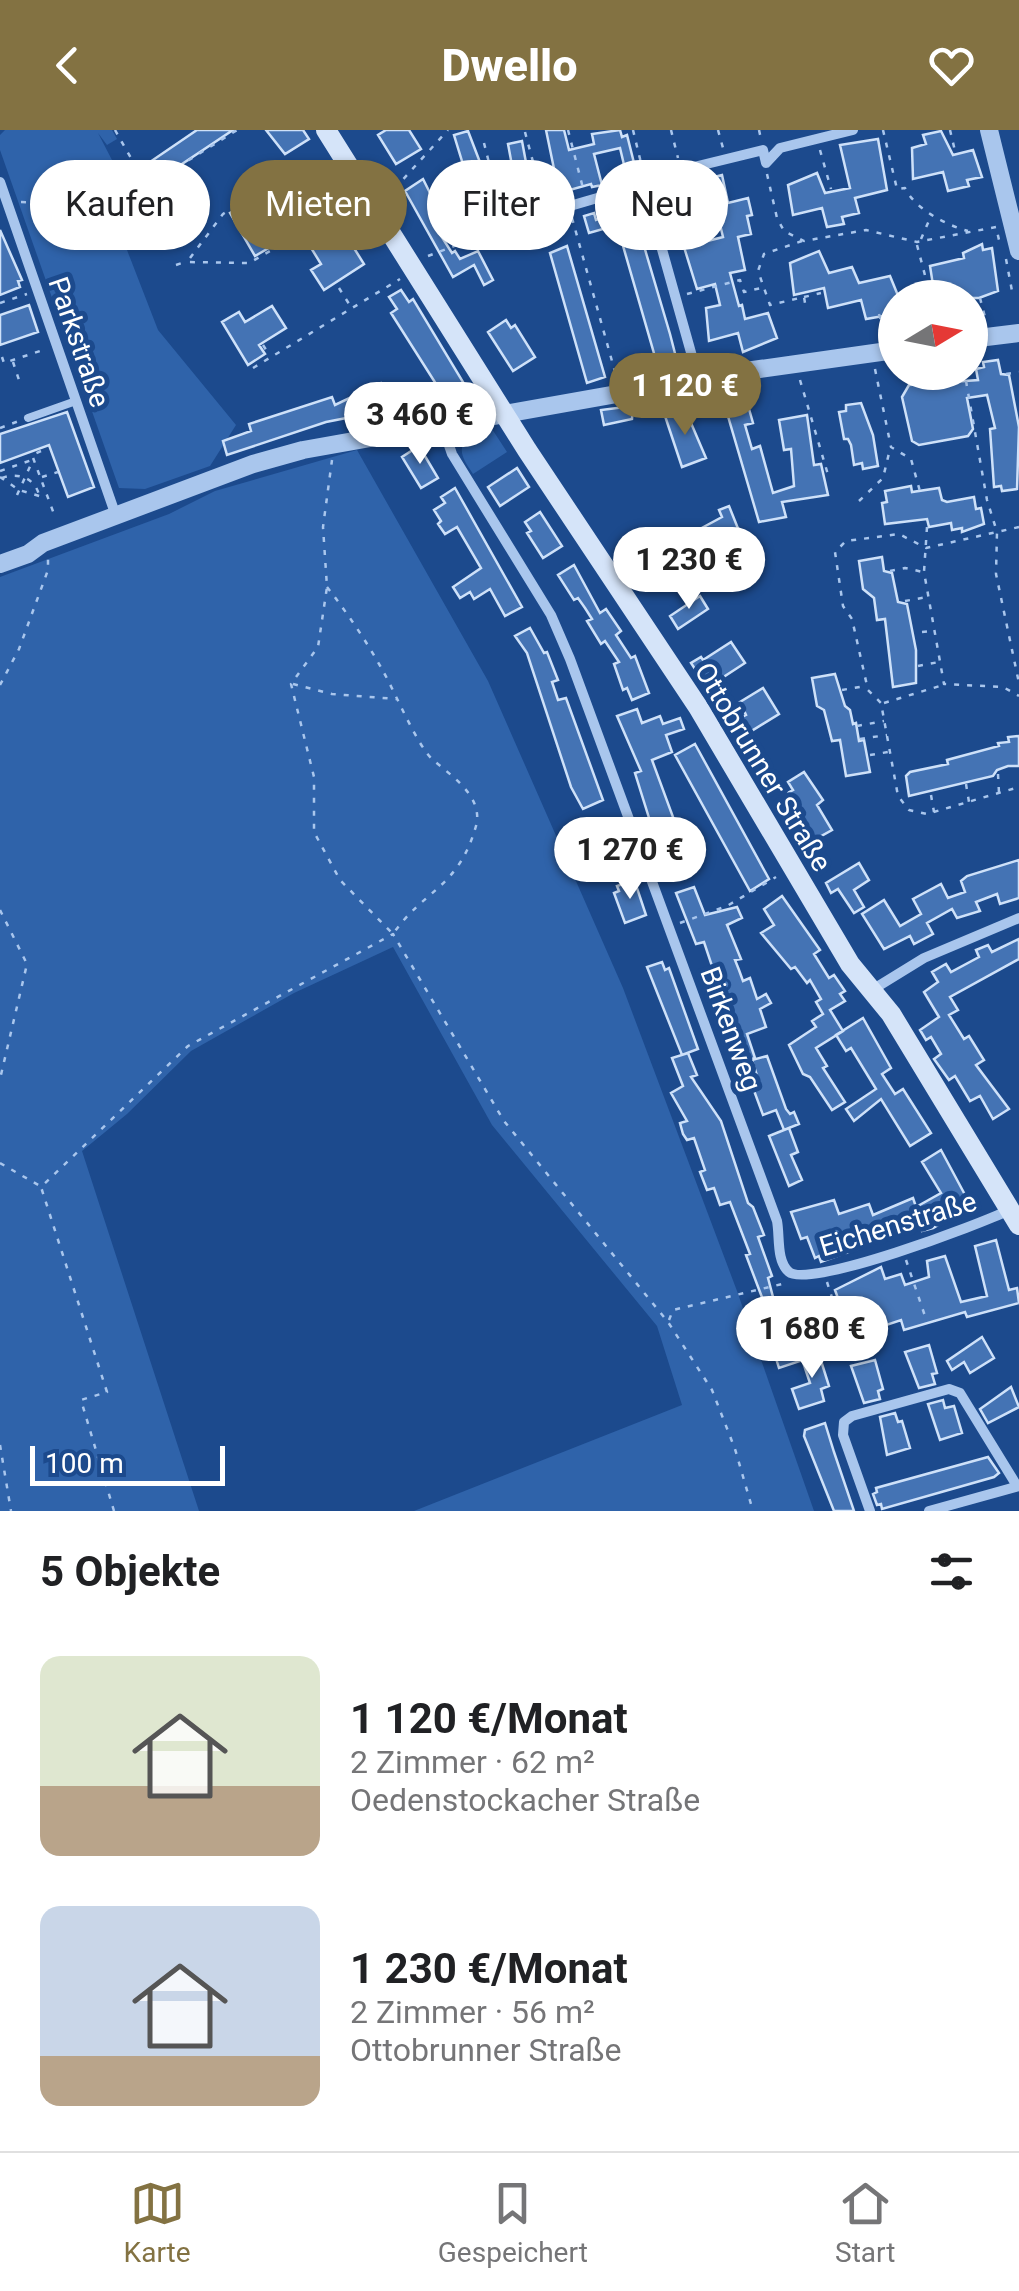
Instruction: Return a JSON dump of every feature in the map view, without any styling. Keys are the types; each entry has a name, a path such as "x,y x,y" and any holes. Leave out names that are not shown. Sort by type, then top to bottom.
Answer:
{"main road":[{"name":"Ottobrunner Straße","path":"326,130 345,160"},
{"name":"Ottobrunner Straße","path":"401,250 698,707 850,964 891,1014 1016,1214"}],"street":[{"path":"718,160 854,130"},
{"path":"989,130 1012,254"},
{"path":"766,163 780,148"},
{"path":"763,150 766,163"},
{"name":"Parkstraße","path":"0,182 116,516"},
{"path":"575,205 595,199"},
{"path":"662,250 699,382"},
{"path":"990,336 1019,332"},
{"path":"0,552 44,542 253,464 334,443 878,352"},
{"name":"Birkenweg","path":"442,425 452,454 551,615 592,714 777,1221 782,1264 790,1273"},
{"path":"0,564 28,554 44,542"},
{"path":"872,990 924,958 1019,918"},
{"name":"Eichenstraße","path":"790,1273 802,1276 823,1272 1016,1214"},
{"path":"870,1511 843,1435 844,1422 852,1416 949,1389 960,1393 1018,1486 929,1511"}],"lane":[{"path":"24,420 76,401"}],"path":[{"path":"115,130 132,160"},
{"path":"191,160 237,130"},
{"path":"407,176 448,130"},
{"path":"568,130 586,202"},
{"path":"633,130 639,160"},
{"path":"671,130 679,160"},
{"path":"718,130 726,158"},
{"path":"883,130 898,189 906,188 910,198 932,214 970,232"},
{"path":"950,130 955,152"},
{"path":"525,132 532,160"},
{"path":"817,139 830,189"},
{"path":"484,142 488,160"},
{"path":"766,163 777,218 784,232 804,241"},
{"path":"7,203 30,203"},
{"path":"187,262 230,209"},
{"path":"916,242 927,232 932,214"},
{"path":"821,293 770,306 758,272 764,254 804,241 866,230 916,242 996,227 1002,240"},
{"path":"575,228 622,394"},
{"path":"916,242 927,280"},
{"path":"176,265 249,263 271,250"},
{"path":"254,368 352,308 408,262 451,250"},
{"path":"1012,254 1012,291"},
{"path":"687,294 740,280 744,292 762,288"},
{"path":"339,288 352,308"},
{"path":"0,303 38,290"},
{"path":"804,298 806,309"},
{"path":"988,328 990,336"},
{"path":"263,344 271,358"},
{"path":"2,357 4,363 56,345"},
{"path":"12,360 19,380"},
{"path":"797,364 829,478"},
{"path":"1006,374 1019,372"},
{"path":"858,501 884,478 891,447 888,390"},
{"path":"967,390 987,500 997,532 996,574 1019,683"},
{"path":"0,428 24,420"},
{"path":"334,443 323,528 327,587 318,647 292,684 314,777 314,832 340,880 392,934 504,1121 668,1322 712,1390 736,1449 754,1511"},
{"path":"464,444 472,448"},
{"path":"891,447 911,458 922,494"},
{"path":"41,452 32,455 54,514"},
{"path":"0,471 34,459"},
{"path":"18,492 34,459"},
{"path":"40,478 58,472"},
{"path":"1,478 25,478 34,483 39,496"},
{"path":"1,478 18,492 48,498"},
{"path":"927,528 924,572 944,684"},
{"path":"1019,528 926,548 899,534 846,542 835,552 843,606 852,619 867,685 881,703 898,796 909,810 934,812 1019,787"},
{"path":"0,685 19,648 48,570 44,542"},
{"path":"890,571 905,568 924,572"},
{"path":"41,1187 188,1046 392,934 458,868 478,821 470,795 455,775 430,758 350,617 327,587"},
{"path":"905,601 929,597"},
{"path":"922,632 935,630"},
{"path":"918,666 940,662"},
{"path":"292,684 332,694 398,698"},
{"path":"881,703 944,684 1003,686 1019,696"},
{"path":"842,690 867,685"},
{"path":"857,726 884,721"},
{"path":"860,740 887,735"},
{"path":"870,755 890,751"},
{"path":"998,774 999,793"},
{"path":"966,784 969,802"},
{"path":"930,795 934,812"},
{"path":"670,927 727,906 791,868"},
{"path":"0,910 28,964 0,1079"},
{"path":"0,1163 41,1187 107,1392 81,1400 114,1511"},
{"path":"903,1250 925,1316"},
{"path":"823,1272 845,1338"},
{"path":"668,1322 673,1310 782,1284"},
{"path":"0,1444 11,1511"}],"shaded area":[{"path":"5,130 112,130 117,139 107,145 98,133 112,160 30,160 30,235 0,150 0,135"},
{"path":"35,250 127,250 158,330 236,425 210,466 145,489 119,488"},
{"path":"492,429 507,452 473,474 463,456 463,442 466,437"},
{"path":"357,450 488,681 623,988 737,1291 814,1511 414,1511 682,1405 657,1326 492,1125 393,947 294,993 191,1051 127,1114 82,1151 199,1511 0,1511 0,577 169,514 215,491"}],"building":[{"path":"197,130 233,130 188,160 153,160"},
{"path":"266,130 303,130 309,139 285,154"},
{"path":"386,130 409,130 421,149 403,160 394,160 378,135"},
{"path":"546,130 564,130 569,150 594,144 592,134 620,130 622,137 627,135 633,160 623,160 620,148 594,154 595,186 575,188 575,160 552,160"},
{"path":"468,131 479,160 462,160 454,135"},
{"path":"941,131 953,155 973,150 982,177 967,180 969,186 948,191 943,172 913,179 912,148 926,144 923,135"},
{"path":"878,139 887,190 855,198 859,213 842,217 844,224 827,227 822,208 793,215 788,185 817,173 825,193 850,188 840,145"},
{"path":"522,141 526,160 511,160 508,144"},
{"path":"423,179 427,187 427,230 407,195 407,190"},
{"path":"748,198 751,234 738,237 745,270 730,273 745,319 768,313 777,338 743,352 738,333 709,341 706,308 720,305 715,284 697,289 685,250 728,250 728,203"},
{"path":"594,213 595,231 589,233 584,216"},
{"path":"0,230 22,280 18,281 20,287 0,295"},
{"path":"982,244 983,250 992,248 998,291 988,295 988,280 932,280 930,266 964,258 963,253"},
{"path":"312,250 355,250 364,264 324,290 311,270 321,264"},
{"path":"438,250 455,251 460,259 478,251 493,280 484,285 474,265 453,277"},
{"path":"568,250 605,377 587,383 550,253"},
{"path":"624,250 645,250 670,334 678,365 669,367 671,372 660,374"},
{"path":"819,251 829,273 852,267 859,283 890,276 892,280 878,280 878,317 866,319 861,300 828,308 824,288 794,295 790,263"},
{"path":"401,290 409,302 413,299 463,382 443,395 391,313 397,309 389,297"},
{"path":"29,305 38,332 0,345 0,315"},
{"path":"272,306 286,328 259,345 265,354 248,365 222,322 239,312 245,322"},
{"path":"506,320 511,328 515,325 535,357 513,371 488,332"},
{"path":"998,360 1001,374 1009,375 1019,427 1017,489 1002,491 1001,486 994,487 990,429 995,428 987,395 967,398 973,429 968,436 919,445 912,441 902,397 906,390 988,390 988,361"},
{"path":"381,383 395,400 377,412 326,422 227,455 223,441 251,431 249,424 332,397 335,405"},
{"path":"734,386 737,397 745,395 753,423 745,425 752,449 760,446 773,493 794,486 791,449 784,450 779,420 807,415 814,465 821,464 828,495 782,502 786,517 759,522 720,389"},
{"path":"861,403 873,435 878,466 863,469 862,463 854,465 839,412 846,411 846,405"},
{"path":"633,406 632,419 604,425 601,410"},
{"path":"685,409 706,458 682,467 665,416"},
{"path":"67,412 94,487 68,497 49,445 0,463 0,434"},
{"path":"419,446 438,478 421,488 402,457"},
{"path":"517,468 529,487 500,506 488,487"},
{"path":"911,486 912,492 939,488 942,500 947,502 974,497 984,524 962,532 962,528 952,530 951,523 929,527 927,519 885,524 885,491"},
{"path":"455,488 522,607 505,616 490,589 474,599 470,592 460,598 453,587 481,568 457,527 445,534 438,524 441,521 434,510 445,503 441,497"},
{"path":"729,506 743,541 694,572 676,542 722,517 719,510"},
{"path":"540,512 562,546 543,558 527,533 531,531 525,522"},
{"path":"882,557 884,571 892,573 898,602 907,604 916,650 916,683 893,687 885,619 877,620 874,598 863,589 859,561"},
{"path":"574,565 600,613 606,609 621,631 616,635 631,658 635,656 649,693 632,700 627,688 623,690 614,664 619,662 605,641 601,644 587,621 592,619 558,575"},
{"path":"700,596 708,609 678,629 670,616"},
{"path":"530,628 544,653 547,652 558,680 552,682 558,700 566,698 603,800 583,809 571,787 527,653 515,636"},
{"path":"731,642 745,663 719,680 734,706 723,712 691,663"},
{"path":"835,674 845,706 853,724 856,723 859,741 864,740 870,772 846,776 840,740 832,741 824,710 817,706 812,678"},
{"path":"763,688 779,714 750,732 756,741 744,749 733,732 743,726 738,719 746,715 740,702"},
{"path":"637,709 642,723 660,716 663,724 680,718 684,729 666,735 672,752 652,760 677,828 689,824 700,856 680,863 668,833 655,837 635,773 641,771 617,716"},
{"path":"1019,736 1019,766 909,796 906,776 910,772 948,764 947,760 999,746 998,743 1009,742 1008,737"},
{"path":"695,744 769,879 750,891 675,755"},
{"path":"804,772 823,800 817,805 832,830 814,840 784,795 793,790 788,782"},
{"path":"593,819 596,827 605,824 616,851 594,860 579,824"},
{"path":"1019,860 1019,898 1000,904 997,894 976,902 980,911 957,918 952,909 927,923 933,934 914,944 910,936 884,949 862,914 884,900 900,926 921,914 913,899 941,884 948,898 965,892 961,881 967,876"},
{"path":"859,863 869,880 854,890 864,907 854,913 838,889 831,893 826,883"},
{"path":"628,882 630,887 636,885 646,915 625,923 614,893 619,891 617,886"},
{"path":"694,887 705,915 737,907 742,918 727,925 741,959 735,960 743,981 750,978 757,999 766,994 771,1003 760,1009 766,1027 747,1034 755,1058 735,1065 730,1049 736,1047 723,1010 716,1012 712,1003 723,999 704,942 696,944 676,893"},
{"path":"782,896 820,950 814,954 829,978 834,975 845,991 840,994 845,1001 830,1010 843,1031 816,1048 827,1066 823,1068 845,1102 832,1110 810,1077 803,1074 789,1045 816,1027 812,1021 823,1014 816,1002 821,999 810,980 807,983 795,967 791,969 761,933 774,925 764,909"},
{"path":"1019,939 1019,959 950,997 958,1010 949,1015 964,1039 969,1036 984,1060 976,1065 1009,1109 993,1119 980,1096 970,1101 955,1076 949,1080 934,1059 941,1054 931,1037 926,1040 920,1030 939,1017 924,992 938,982 932,972 946,964 951,972 979,957 976,950 988,945 992,952"},
{"path":"662,962 665,970 669,968 698,1049 682,1055 647,967"},
{"path":"863,1018 891,1068 882,1074 895,1094 903,1089 931,1133 910,1146 881,1099 854,1121 846,1109 876,1089 851,1048 846,1051 836,1035"},
{"path":"688,1053 697,1075 691,1077 721,1121 748,1203 764,1235 758,1237 772,1276 768,1278 773,1297 780,1315 785,1313 800,1361 779,1368 764,1320 763,1300 746,1255 750,1254 730,1202 720,1205 714,1188 707,1190 694,1138 687,1140 683,1134 680,1123 687,1121 671,1093 683,1086 672,1058"},
{"path":"767,1056 786,1109 790,1114 794,1112 799,1124 784,1130 776,1110 763,1115 753,1088 760,1085 752,1060"},
{"path":"789,1128 798,1152 791,1155 802,1180 789,1186 769,1136"},
{"path":"941,1150 971,1206 933,1228 922,1231 921,1226 821,1262 819,1256 815,1258 807,1237 801,1239 791,1212 834,1200 839,1214 869,1204 873,1215 913,1198 916,1207 941,1193 922,1162"},
{"path":"996,1240 1009,1290 1017,1288 1019,1303 967,1317 965,1312 904,1330 901,1320 844,1339 846,1344 826,1351 813,1310 839,1301 835,1290 881,1267 885,1279 901,1274 905,1285 929,1277 927,1261 945,1256 961,1302 987,1296 975,1246"},
{"path":"982,1337 994,1358 970,1373 964,1362 952,1370 947,1361"},
{"path":"929,1345 937,1373 932,1374 935,1384 919,1388 905,1352"},
{"path":"817,1348 829,1386 821,1389 824,1401 799,1409 792,1389 810,1383 800,1353"},
{"path":"875,1360 883,1389 878,1391 880,1399 864,1403 851,1366"},
{"path":"1011,1387 1019,1407 988,1423 980,1409"},
{"path":"943,1400 945,1408 954,1406 962,1433 940,1440 928,1404"},
{"path":"895,1413 898,1422 902,1421 910,1448 887,1455 880,1417"},
{"path":"825,1423 854,1511 834,1511 804,1436 805,1430"},
{"path":"988,1457 999,1473 994,1477 882,1509 881,1504 877,1505 873,1494 876,1488"}]}
